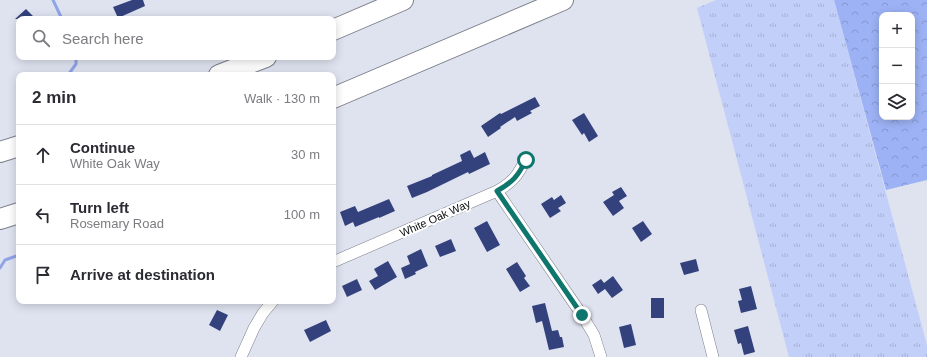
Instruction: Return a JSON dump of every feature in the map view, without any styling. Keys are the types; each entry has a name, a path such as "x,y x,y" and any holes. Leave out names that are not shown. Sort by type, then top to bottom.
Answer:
{"highway":[{"path":"336,29 403,0"},
{"path":"336,97 563,0"},
{"path":"227,72 258,60"},
{"path":"0,152 16,147"},
{"path":"0,219 16,214"}],"street":[{"name":"White Oak Way","path":"336,261 497,191 509,184 519,174 526,160"},
{"path":"497,191 582,315 594,336 601,357"},
{"path":"241,357 254,328 270,304"},
{"path":"701,310 713,357"}],"green space":[{"path":"716,0 834,0 927,345 927,357 789,357 697,8"},
{"path":"834,0 927,0 927,180 886,190"}],"building":[{"path":"132,0 143,0 145,6 122,16 117,16 113,7"},
{"path":"26,9 33,16 18,16"},
{"path":"535,97 540,106 530,111 532,113 517,121 515,117 488,137 481,126 500,113 501,114"},
{"path":"584,113 598,136 589,142 584,133 582,135 572,120"},
{"path":"470,150 474,158 485,152 490,164 469,174 468,172 412,198 407,186 432,176 462,161 460,155"},
{"path":"621,187 627,196 619,201 624,208 613,216 603,202 614,195 612,192"},
{"path":"561,195 566,203 558,208 561,211 550,218 541,204 552,197 554,200"},
{"path":"389,199 395,211 355,227 353,222 345,226 340,212 355,206 358,212"},
{"path":"487,221 500,245 487,252 474,228"},
{"path":"643,221 652,234 641,242 632,228"},
{"path":"451,239 456,251 440,257 435,246"},
{"path":"421,249 428,266 405,279 401,268 410,264 407,256"},
{"path":"696,259 699,271 684,275 680,263"},
{"path":"388,261 397,277 375,290 369,281 378,276 374,269"},
{"path":"517,262 526,276 524,278 530,286 520,292 506,269"},
{"path":"613,276 623,290 612,298 605,289 598,294 592,285 601,279 604,283"},
{"path":"357,279 362,290 347,297 342,286"},
{"path":"751,286 757,309 741,313 738,301 742,300 739,289"},
{"path":"651,298 664,298 664,318 651,318"},
{"path":"545,303 552,331 558,330 560,337 562,337 564,347 549,350 542,321 536,323 532,306"},
{"path":"217,310 228,315 220,331 209,325"},
{"path":"326,320 331,331 310,342 304,330"},
{"path":"631,324 636,345 624,348 619,327"},
{"path":"748,326 755,352 744,355 741,343 738,344 734,330"}],"waterway":[{"path":"53,0 61,16"},
{"path":"70,72 76,64 76,60"},
{"path":"0,268 5,260 16,256"}],"route":[{"path":"526,160 519,174 509,184 497,191 582,315"}]}
